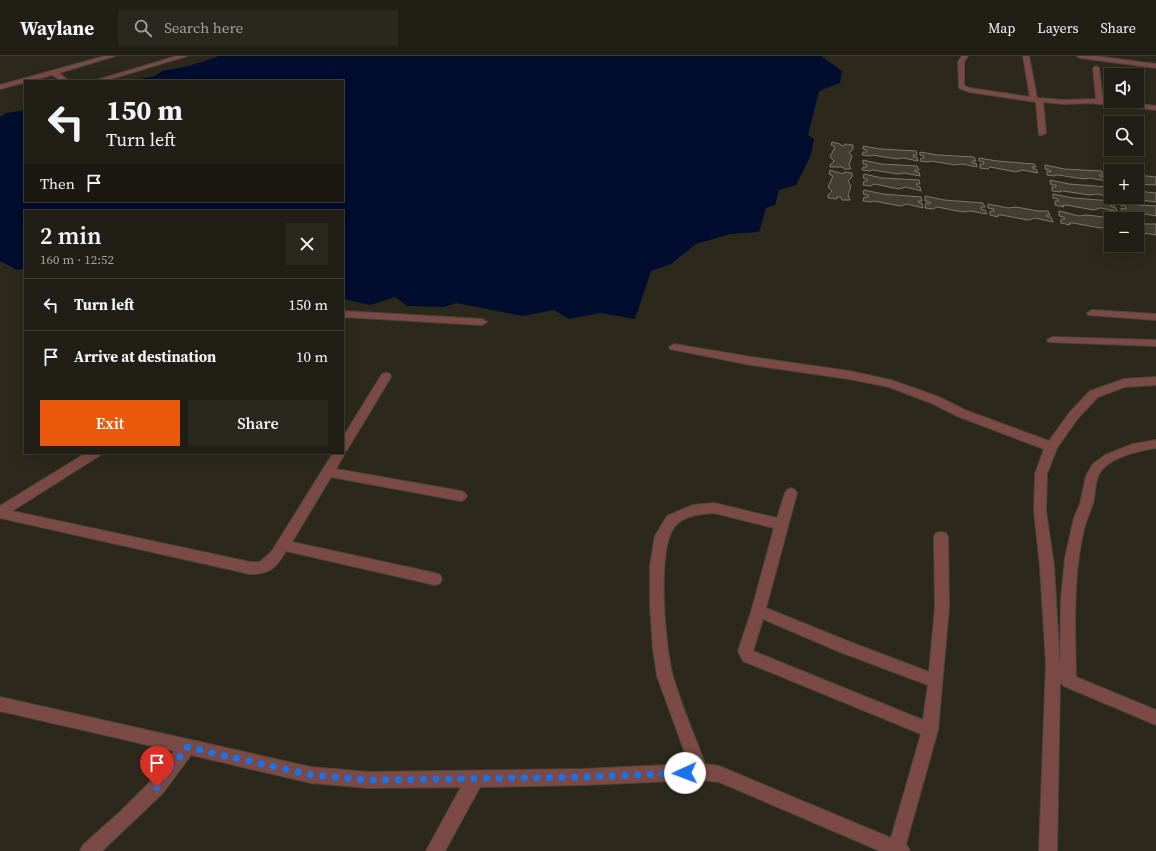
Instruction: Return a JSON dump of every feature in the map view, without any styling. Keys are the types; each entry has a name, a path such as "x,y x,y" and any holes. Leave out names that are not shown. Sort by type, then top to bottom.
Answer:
{"street":[{"path":"25,80 112,56"},
{"path":"101,80 184,56"},
{"path":"965,56 961,62 961,87 969,90 1037,100 1064,102 1085,100 1156,108"},
{"path":"1026,56 1037,100 1042,133"},
{"path":"1080,56 1156,66"},
{"path":"1096,68 1100,102"},
{"path":"53,72 65,80"},
{"path":"0,87 24,80"},
{"path":"1092,313 1156,317"},
{"path":"344,314 482,322"},
{"path":"1052,340 1156,342"},
{"path":"674,347 751,361 849,375 891,384 935,400 961,413 1051,448"},
{"path":"344,445 386,377"},
{"path":"1048,851 1053,664 1047,566 1040,511 1041,474 1051,448 1074,415 1094,394 1124,383 1156,381"},
{"path":"1069,681 1068,598 1072,554 1080,517 1086,503 1092,474 1099,466 1110,459 1141,447 1156,444"},
{"path":"0,513 93,454"},
{"path":"0,513 250,568 263,568 277,555 339,454"},
{"path":"328,472 461,496"},
{"path":"791,493 780,524 758,611 745,651 748,656 819,684 878,711 930,730"},
{"path":"700,772 664,676 660,649 657,597 657,566 662,536 672,520 693,510 714,508 780,524"},
{"path":"0,704 311,775 369,780 583,777 700,772 719,774 899,850 930,730 942,608 941,537"},
{"path":"283,545 435,579"},
{"path":"758,611 845,647 936,681"},
{"path":"1053,664 1069,681 1156,718"},
{"path":"89,851 127,817 157,787 187,747"},
{"path":"435,851 475,778"}],"water":[{"path":"219,56 821,56 842,71 840,83 819,91 808,135 814,139 811,155 796,185 779,190 775,205 766,208 759,232 730,234 696,244 671,264 651,271 635,319 600,313 569,319 554,310 523,316 456,303 444,307 407,306 395,297 370,305 344,299 344,210 24,210 24,268 17,270 0,261 0,117 7,113 24,110 24,202 344,202 344,80 133,80 155,76 162,71 189,66"}],"building":[{"path":"832,142 844,146 845,144 853,145 853,149 849,153 852,156 849,165 851,169 844,169 843,167 830,167 834,161 830,157 835,147 831,145"},
{"path":"863,146 880,149 916,151 917,155 913,155 914,157 917,157 918,161 903,158 897,159 862,155 863,152 867,152 867,150 863,149"},
{"path":"920,152 938,155 974,157 976,161 972,161 972,163 976,163 977,167 962,164 955,165 931,161 920,161 921,158 924,158 924,156 920,155"},
{"path":"979,158 1034,164 1036,167 1032,167 1033,169 1036,169 1038,173 1022,170 1016,172 990,167 988,169 980,168 980,164 984,164 984,162 979,161"},
{"path":"863,160 881,164 917,166 919,170 915,170 915,172 919,172 920,176 904,173 898,174 873,170 862,170 863,167 867,167 867,165 863,164"},
{"path":"1045,165 1064,169 1101,171 1104,175 1099,175 1104,177 1104,181 1090,178 1084,179 1047,175 1047,171 1051,172 1050,170 1045,169"},
{"path":"830,170 843,174 844,172 852,173 852,177 848,181 851,186 848,195 850,200 842,200 841,197 837,197 837,199 828,198 828,195 832,191 828,187 833,176 829,174"},
{"path":"864,174 882,178 919,180 920,184 916,184 920,187 921,191 906,187 899,189 874,184 871,186 863,185 864,181 867,181 868,179 863,178"},
{"path":"1144,176 1156,177 1156,185 1144,184"},
{"path":"1050,180 1069,184 1104,187 1104,196 1052,191 1052,187 1056,187 1056,185 1051,185"},
{"path":"864,190 883,194 921,197 922,201 918,201 919,203 922,203 923,208 907,204 900,206 874,201 863,201 864,197 868,197 868,195 863,194"},
{"path":"1144,192 1156,193 1156,202 1144,200"},
{"path":"1053,194 1073,198 1104,200 1104,204 1114,204 1115,205 1110,205 1115,207 1118,212 1101,208 1094,210 1063,205 1064,207 1055,205 1055,201 1059,201 1058,199 1053,198"},
{"path":"925,196 944,200 983,203 985,207 981,207 982,210 985,210 987,214 970,211 963,212 937,207 933,209 925,208 926,203 930,204 930,202 925,201"},
{"path":"988,204 1008,208 1016,207 1038,211 1048,211 1050,215 1046,215 1047,217 1051,217 1053,222 1035,218 1028,220 1001,215 998,215 998,217 990,215 990,211 994,211 994,209 988,208"},
{"path":"1134,204 1156,206 1156,216 1144,214 1144,212 1122,212 1121,208 1126,209 1125,206 1120,205"},
{"path":"1059,211 1079,216 1087,215 1104,217 1104,228 1073,223 1069,223 1070,225 1061,223 1061,219 1065,219 1064,217 1059,216"},
{"path":"1144,224 1156,224 1156,235 1144,233"}],"route":[{"path":"157,787 187,747 311,775 369,780 583,777 685,773"}]}
